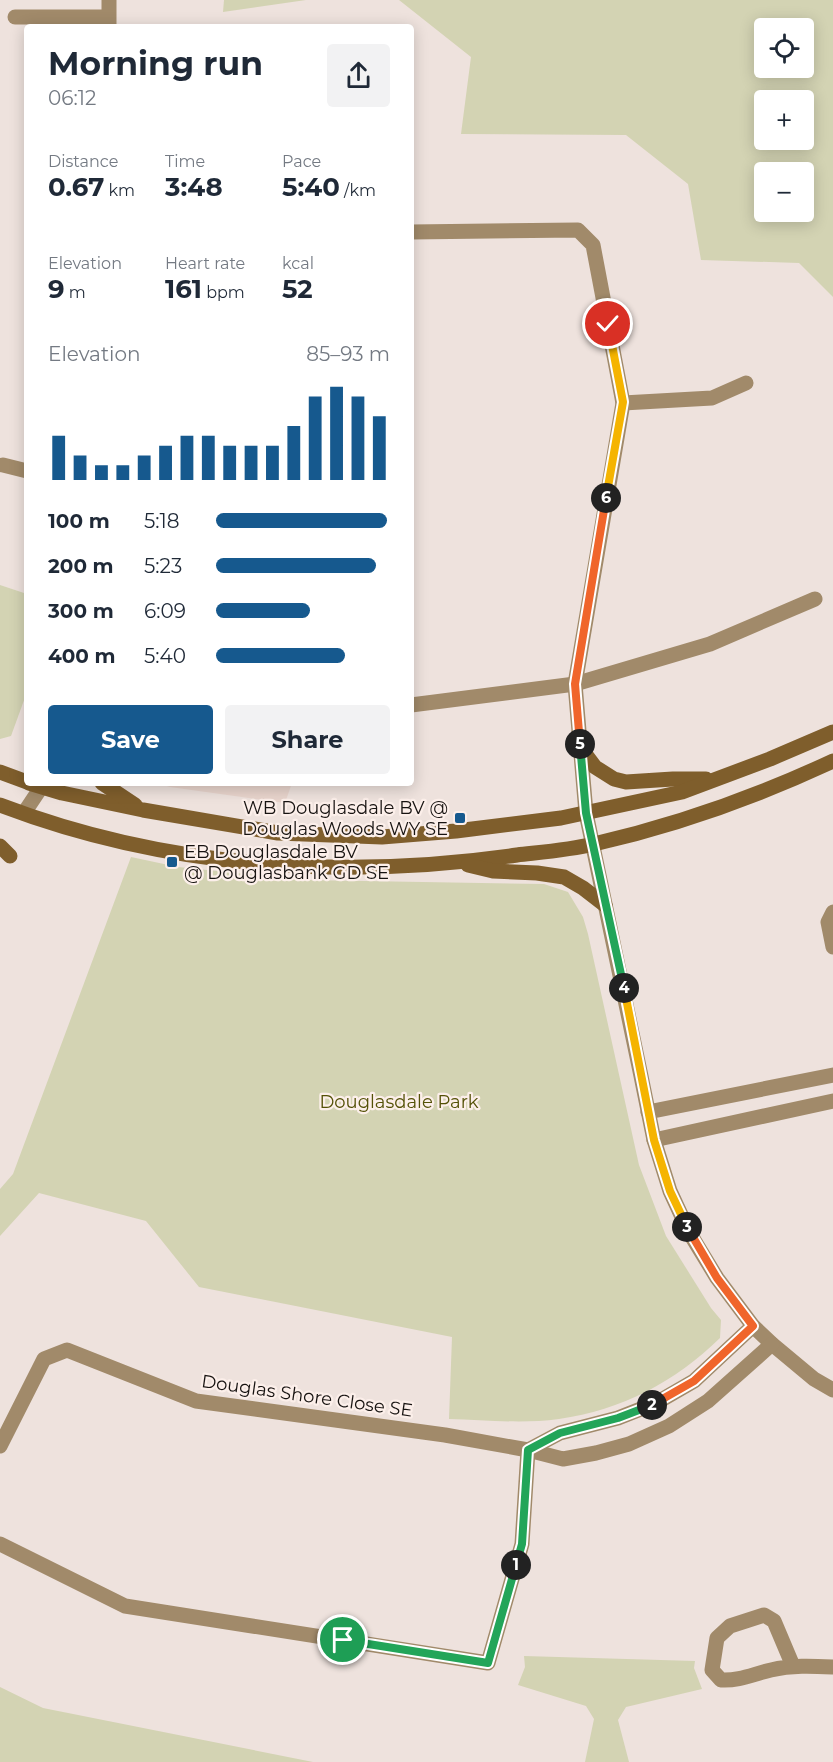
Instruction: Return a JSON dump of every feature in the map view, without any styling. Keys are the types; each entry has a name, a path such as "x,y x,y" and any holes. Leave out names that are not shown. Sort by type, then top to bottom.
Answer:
{"street":[{"path":"15,18 109,22 109,0"},
{"path":"414,232 578,230 593,245 623,402 575,684 586,813 648,1112 670,1191 689,1232 717,1278 753,1326 814,1379 833,1390"},
{"path":"623,402 712,398 747,383"},
{"path":"3,465 24,470"},
{"path":"414,705 575,684 710,644 815,599"},
{"path":"44,786 143,810 278,832 382,837 456,831 586,813 682,792 771,759 833,732"},
{"path":"580,747 595,767 606,775 626,782 673,778 715,779"},
{"path":"0,805 134,846 234,862 308,868 384,868 462,863 592,844 687,819 773,789 833,762"},
{"path":"0,772 24,780"},
{"path":"24,813 31,786"},
{"path":"107,786 143,810"},
{"path":"462,863 492,871 537,873 564,878 583,888 605,905"},
{"path":"833,912 828,922 833,947"},
{"path":"648,1112 833,1075"},
{"path":"654,1140 833,1101"},
{"path":"0,1544 125,1606 488,1663 522,1544 528,1450 560,1433 618,1418 656,1403 694,1381 753,1326"},
{"name":"Douglas Shore Close SE","path":"0,1446 44,1359 67,1350 196,1401 445,1435 528,1450 563,1459 629,1444 669,1426 708,1401 772,1344"},
{"path":"793,1666 774,1621 764,1615 730,1626 717,1638 712,1670 721,1680 735,1681 770,1670 793,1666 833,1667"}],"shaded area":[{"path":"167,786 291,786 285,803"}],"green space":[{"path":"224,0 306,0 223,12"},
{"path":"399,0 833,0 833,297 799,263 701,260 688,184 626,135 461,134 471,57"},
{"path":"0,585 24,593 24,700 11,736 0,739"},
{"name":"Douglasdale Park","path":"131,857 178,867 306,880 544,884 568,892 583,917 588,934 639,1165 666,1236 721,1320 720,1338 703,1354 666,1381 604,1409 559,1419 532,1421 449,1419 452,1337 199,1287 146,1221 39,1193 0,1236 0,1189 13,1174"},
{"path":"524,1656 695,1661 694,1668 702,1689 626,1707 618,1720 629,1762 585,1762 594,1719 586,1706 518,1685 525,1667"},
{"path":"0,1687 43,1708 313,1762 0,1762"}],"place":[{"name":"WB Douglasdale BV @ Douglas Woods WY SE","path":"460,818"},
{"name":"EB Douglasdale BV @ Douglasbank GD SE","path":"172,862"}],"route":[{"path":"343,1640 488,1663 522,1544 528,1450 560,1433 618,1418 656,1403 694,1381 753,1326 717,1278 689,1232 670,1191 654,1140 586,813 575,684 623,402 608,324"}]}
